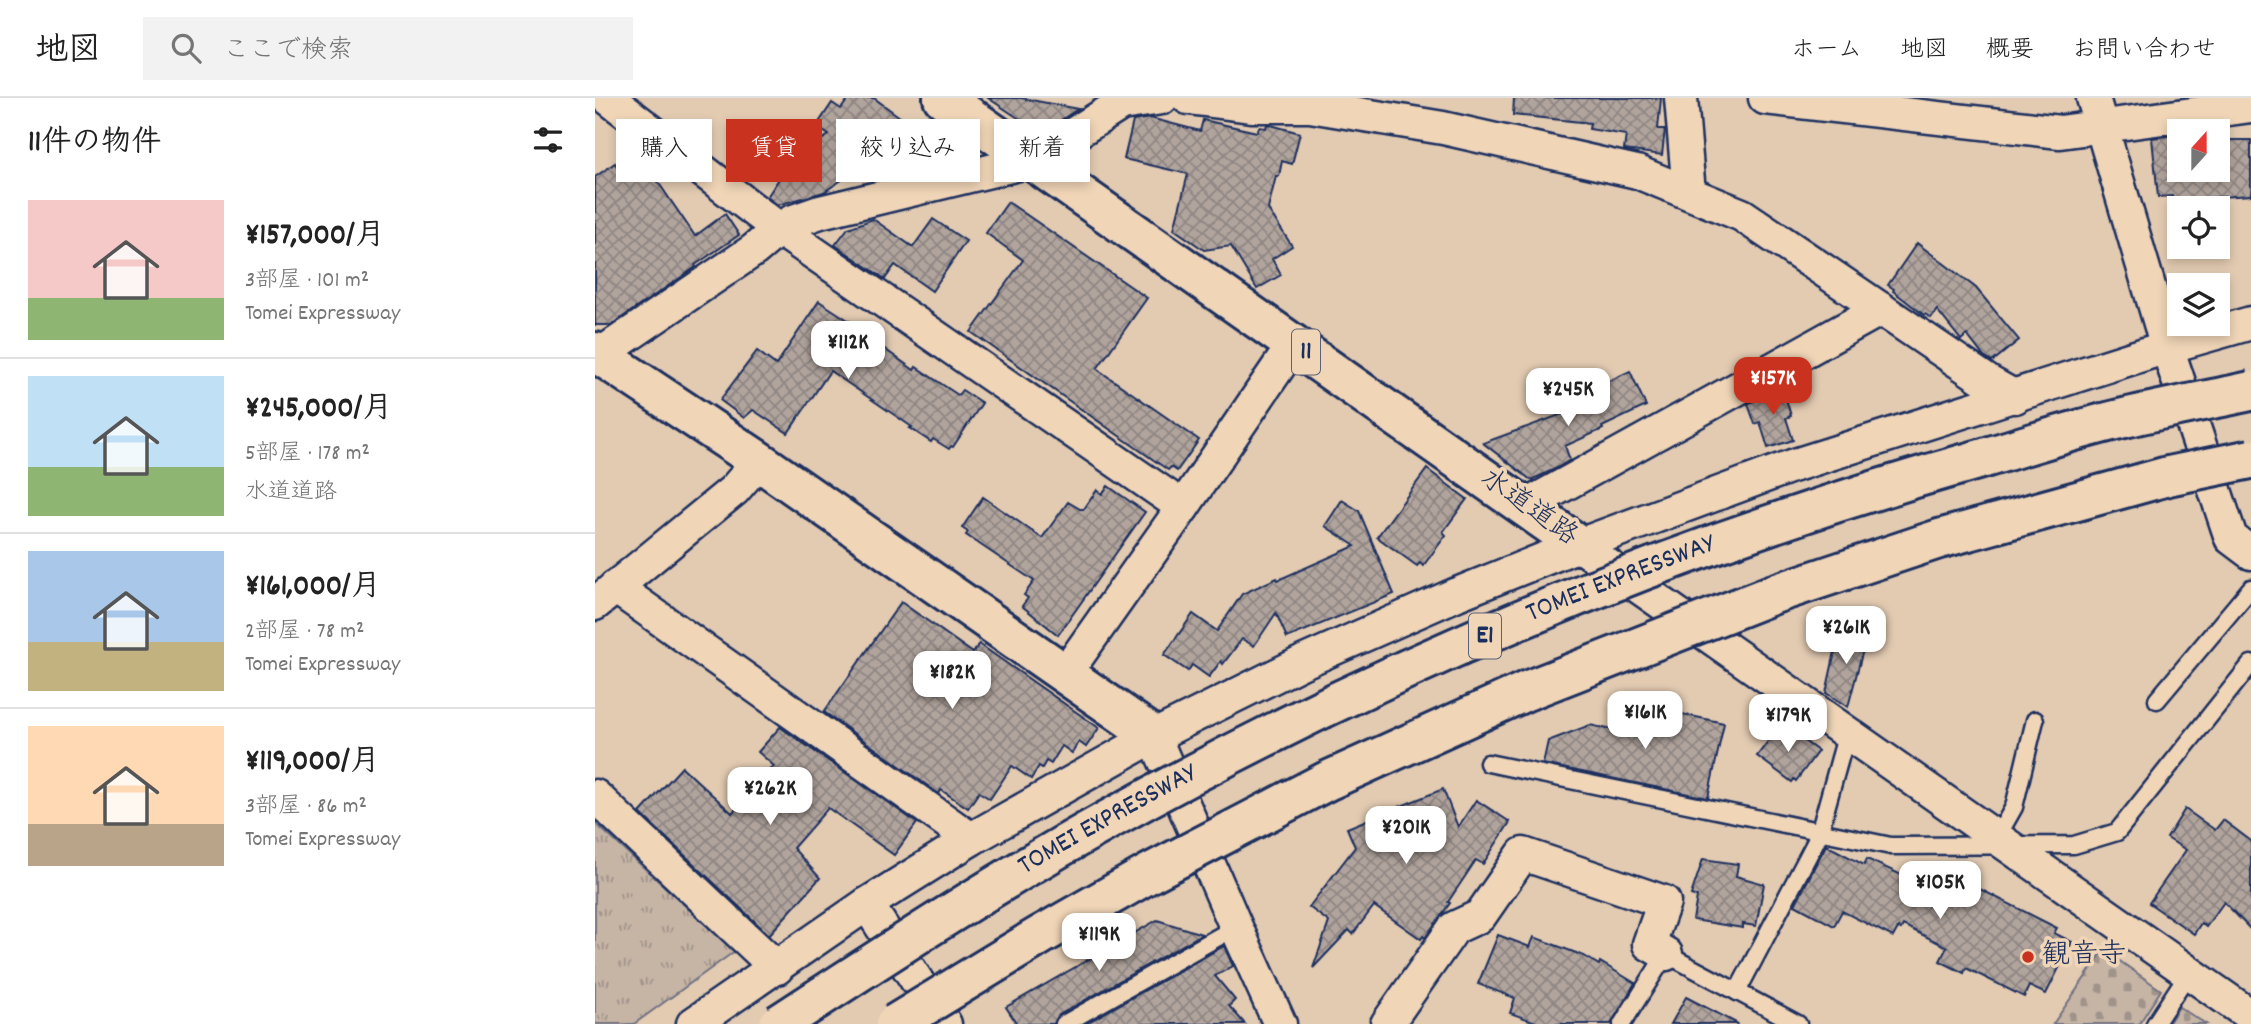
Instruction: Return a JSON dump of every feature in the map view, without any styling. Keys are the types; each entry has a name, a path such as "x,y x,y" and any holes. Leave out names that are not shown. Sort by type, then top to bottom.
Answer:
{"main road":[{"name":"水道道路","path":"943,98 994,135"},
{"name":"水道道路","path":"1061,182 1579,545"},
{"path":"596,355 759,461 1154,736"},
{"name":"TOMEI EXPRESSWAY","path":"779,1024 1003,880 1112,818 1268,736 1429,660 1588,593 1751,531 1901,481 2121,419 2251,391"},
{"name":"E1","path":"895,1024 1041,935 1150,873 1327,781 1526,691 1775,594 1939,539 2168,476 2251,459"}],"street":[{"path":"608,98 779,229 1183,507"},
{"path":"1090,124 1121,104 1163,98"},
{"path":"1188,98 1251,106 1312,102 1443,128 1637,172 1742,215 1990,383 2015,397"},
{"path":"1681,98 1689,194"},
{"path":"1765,98 2060,132 2097,112 2251,106"},
{"path":"2097,112 2167,347 2231,538 2251,553"},
{"path":"596,355 754,250 791,222 820,212 994,170"},
{"path":"1524,507 1881,309"},
{"path":"693,1024 867,904 971,839 1154,736 1303,662 1457,594 1579,545 1793,466 2167,347 2251,323"},
{"path":"1065,674 1294,344"},
{"path":"759,461 734,490 605,596 971,839"},
{"name":"水道道路","path":"1579,545 2000,842 2189,972 2246,1004"},
{"path":"1154,736 1280,1024"},
{"path":"595,796 777,968"},
{"path":"1387,1024 1454,928 1480,916 1523,854 1664,902 1649,944 1666,954"},
{"path":"867,904 945,1024"}],"lane":[{"path":"2157,700 2251,588"},
{"path":"1488,764 1891,846 2000,842 2074,845 2117,832 2251,664"},
{"path":"2000,842 2014,807 2035,720"},
{"path":"1737,992 1820,831 1847,733"},
{"path":"1063,1024 1236,927"},
{"path":"1622,1024 1666,954 1798,1024"},
{"path":"2155,1024 2189,972"}],"green space":[{"path":"595,823 735,951 634,1024 595,1024"},
{"path":"2104,950 2161,990 2139,1024 2053,1024"},
{"path":"2179,1007 2206,1024 2168,1024"}],"building":[{"path":"849,98 874,98 902,119 836,119 836,182 839,182 824,192 778,205 767,197 777,182 822,182 822,140 829,135 822,131 821,119 832,103 841,109"},
{"path":"988,98 1021,98 1078,109 1063,119 1020,119"},
{"path":"1514,98 1661,98 1658,129 1665,129 1662,155 1624,150 1626,135 1589,129 1590,123 1513,115"},
{"path":"1150,118 1200,131 1203,120 1257,132 1259,127 1266,128 1267,124 1300,133 1292,164 1282,161 1268,209 1292,246 1272,259 1281,275 1257,289 1231,246 1204,250 1174,229 1188,174 1124,159 1133,121"},
{"path":"2167,136 2167,182 2230,182 2230,140 2251,140 2251,195 2158,197 2152,138"},
{"path":"615,163 616,182 658,182 695,236 725,214 739,235 611,325 595,325 595,177"},
{"path":"1008,202 1147,298 1097,369 1199,440 1177,471 1171,467 1168,470 971,332 1023,260 986,233"},
{"path":"873,219 913,247 933,219 966,241 932,291 895,265 885,279 835,245 848,228"},
{"path":"1917,243 1976,288 2019,340 1992,362 1984,357 1967,335 1961,340 1937,310 1931,318 1924,315 1893,291 1888,285"},
{"path":"819,301 874,337 872,340 914,370 916,367 958,395 962,390 982,403 953,447 949,449 933,439 931,442 830,371 788,433 753,410 744,418 720,400 757,351 776,365"},
{"path":"1630,371 1646,406 1565,446 1570,460 1555,469 1531,480 1483,443 1579,408 1574,397"},
{"path":"1782,385 1791,416 1786,418 1793,440 1768,448 1760,422 1755,424 1748,404"},
{"path":"1427,469 1467,499 1443,532 1446,535 1423,566 1420,563 1417,566 1377,537"},
{"path":"1108,486 1145,512 1058,635 1022,606 1028,598 1024,595 1034,581 966,535 968,532 962,528 983,497 1042,538 1068,502 1084,509 1097,490 1102,494"},
{"path":"1342,500 1359,511 1394,594 1287,638 1276,613 1254,646 1242,639 1209,677 1192,665 1188,671 1164,655 1193,614 1217,631 1242,594 1355,546 1325,526"},
{"path":"901,602 973,653 979,644 1099,728 1086,747 1079,742 1072,753 1062,746 1051,764 1046,761 1042,768 1039,766 1031,779 1012,766 990,799 979,792 968,808 941,790 939,794 824,712"},
{"path":"1869,627 1848,707 1826,693 1838,638"},
{"path":"1640,705 1724,723 1708,798 1543,764 1548,741 1590,725 1626,733 1632,707 1639,709"},
{"path":"1781,724 1818,751 1796,781 1794,779 1792,782 1757,756"},
{"path":"780,727 917,823 894,855 828,808 793,848 820,878 769,935 640,813 682,767 732,813 774,766 758,752"},
{"path":"1443,789 1458,827 1476,800 1510,822 1483,864 1476,860 1425,938 1423,936 1421,939 1374,906 1353,934 1349,930 1313,968 1329,922 1309,907 1355,847 1347,828"},
{"path":"2185,809 2215,830 2223,820 2251,841 2251,930 2224,902 2206,927 2201,923 2194,934 2149,903 2186,850 2167,838"},
{"path":"1826,845 1864,865 1867,859 1958,901 1968,883 2057,928 2054,933 2072,942 2046,994 2029,986 2024,997 1966,968 1964,973 1940,961 1947,947 1903,925 1893,937 1842,911 1834,926 1795,905"},
{"path":"1703,859 1738,864 1736,876 1764,884 1756,926 1743,924 1743,928 1693,920 1697,897 1691,895"},
{"path":"1157,920 1202,934 1059,1015 1054,1024 1017,1024 1006,1007"},
{"path":"1498,935 1530,947 1534,937 1584,956 1599,965 1600,962 1635,983 1611,1024 1541,1024 1510,1013 1515,998 1478,984"},
{"path":"1224,946 1233,966 1215,976 1235,1000 1229,1006 1245,1024 1085,1024"},
{"path":"1686,997 1738,1024 1671,1024"}],"place":[{"name":"観音寺","path":"2028,957"}]}
